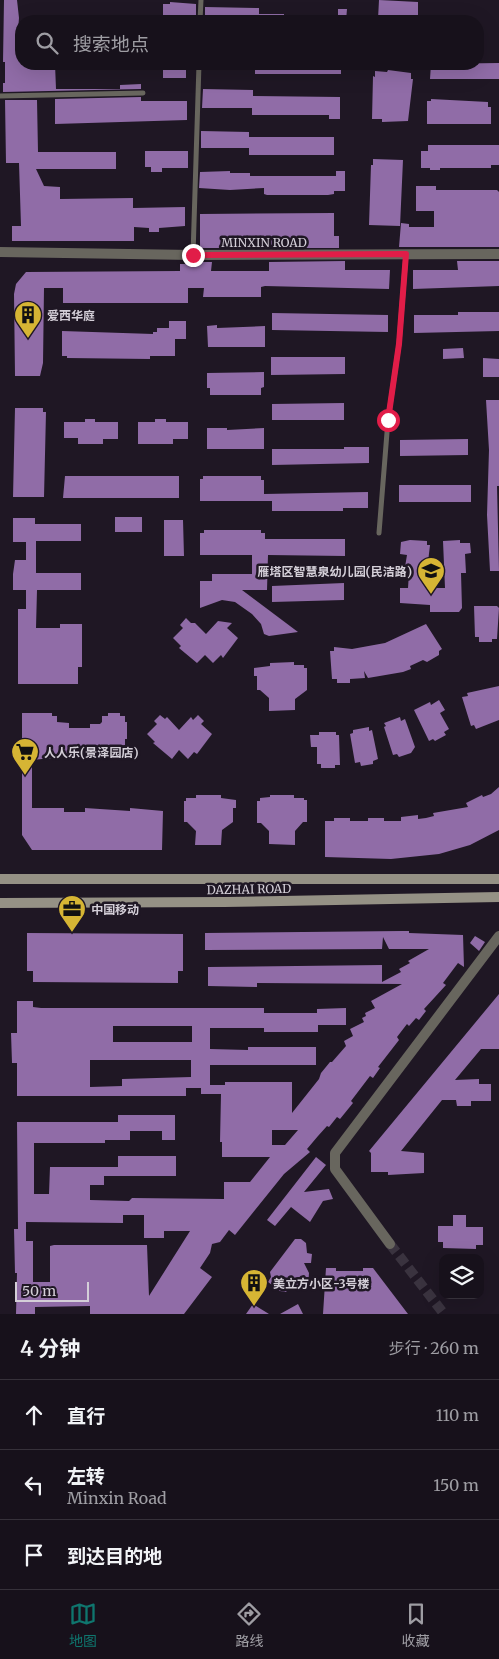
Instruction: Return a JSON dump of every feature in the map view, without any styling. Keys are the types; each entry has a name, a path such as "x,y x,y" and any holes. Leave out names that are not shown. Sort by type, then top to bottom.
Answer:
{"main road":[{"name":"DAZHAI ROAD","path":"0,879 499,879"},
{"name":"DAZHAI ROAD","path":"0,903 224,902 499,897"}],"street":[{"name":"MINXIN ROAD","path":"0,252 193,255 499,254"},
{"path":"390,1244 335,1169 335,1152 499,936"}],"lane":[{"path":"200,15 201,0"},
{"path":"193,255 199,70"},
{"path":"0,96 143,93"},
{"path":"379,534 388,420 399,344 406,254"}],"building":[{"path":"4,0 17,0 19,15 15,15 15,70 55,70 56,89 120,89 120,85 141,84 141,89 3,92 5,62 3,62"},
{"path":"379,0 418,2 418,15 378,15"},
{"path":"170,2 196,4 196,15 163,15 163,4 170,4"},
{"path":"205,7 259,8 259,14 284,14 284,15 205,15"},
{"path":"338,9 347,9 346,15 338,15"},
{"path":"484,63 499,63 499,79 430,79 431,70 484,70"},
{"path":"163,70 186,70 186,78 163,78"},
{"path":"255,70 341,70 341,74 255,74"},
{"path":"388,70 411,73 411,79 413,79 408,121 382,122 382,119 372,119 373,76 375,77 375,71 387,72"},
{"path":"203,89 253,90 253,96 340,97 340,119 329,119 329,115 252,115 252,108 202,108"},
{"path":"141,97 141,101 187,101 187,120 55,124 55,99"},
{"path":"431,99 488,102 488,107 491,107 491,124 427,124 427,101 431,101"},
{"path":"5,100 37,100 38,152 116,152 116,169 36,169 44,186 60,187 60,199 133,198 133,208 185,207 185,226 159,228 159,232 149,232 149,228 134,227 134,241 12,241 12,226 21,226 19,163 6,163"},
{"path":"201,131 249,132 249,137 334,137 334,155 249,155 249,148 201,148"},
{"path":"428,145 499,145 499,165 491,165 491,168 440,168 440,170 421,168 421,151 428,151"},
{"path":"145,151 188,151 188,168 162,168 162,172 151,172 151,167 145,167"},
{"path":"373,159 403,160 400,226 369,225 371,165 373,165"},
{"path":"230,171 230,173 250,173 250,176 336,176 336,171 345,171 345,191 334,191 334,194 328,195 267,195 264,194 264,188 230,190 199,188 200,172"},
{"path":"416,186 436,186 436,190 497,190 499,192 499,247 399,247 401,223 409,224 409,227 434,227 434,211 416,211"},
{"path":"334,213 334,236 339,236 339,248 200,248 200,214"},
{"path":"345,261 345,270 390,270 389,289 265,286 261,287 261,297 203,297 204,288 188,288 188,303 63,303 63,288 44,288 43,363 40,376 15,376 14,294 16,284 26,272 180,271 180,264 199,264 199,262 212,262 211,271 269,271 269,262"},
{"path":"457,261 499,261 499,286 413,289 413,270 458,270"},
{"path":"458,312 499,312 499,331 414,333 414,315 458,315"},
{"path":"272,313 388,315 388,332 272,330"},
{"path":"169,321 186,321 186,339 175,339 175,356 150,356 150,359 67,358 67,356 62,356 62,331 153,334 153,332 157,332 157,328 169,328"},
{"path":"217,325 217,328 265,326 265,347 208,347 207,326"},
{"path":"463,348 464,358 443,359 443,349"},
{"path":"271,357 345,357 345,374 271,375"},
{"path":"483,358 499,359 499,377 483,377"},
{"path":"264,372 264,387 261,388 261,395 210,395 210,388 207,388 207,373"},
{"path":"486,400 499,400 499,486 497,486 499,571 490,571 487,515 489,450"},
{"path":"344,403 344,420 272,420 272,404"},
{"path":"15,408 43,408 43,412 46,412 44,497 13,497"},
{"path":"85,419 95,419 95,422 118,422 118,439 103,439 103,444 78,444 78,438 64,438 64,422 85,422"},
{"path":"155,419 166,419 166,422 188,422 188,439 173,439 173,444 138,444 138,422 155,422"},
{"path":"207,428 227,428 227,430 264,428 264,449 207,449"},
{"path":"468,439 468,455 400,456 400,440"},
{"path":"344,447 369,447 369,463 272,465 272,449 344,449"},
{"path":"65,476 179,476 179,498 63,498"},
{"path":"203,476 261,476 261,480 264,480 264,494 368,492 368,508 343,508 343,511 272,511 272,501 200,501 200,479 203,479"},
{"path":"399,485 471,485 471,502 399,502"},
{"path":"115,517 142,517 142,532 115,532"},
{"path":"13,518 35,518 35,524 81,524 81,541 36,541 36,573 81,573 81,590 37,590 36,628 60,628 60,624 82,624 82,667 78,667 78,684 18,684 18,609 26,609 26,590 13,590 13,574 15,560 26,560 26,542 13,542"},
{"path":"164,520 183,520 184,556 164,556"},
{"path":"204,530 261,530 261,533 265,533 265,539 345,539 345,556 268,555 267,590 242,590 298,632 269,636 264,634 261,624 252,614 235,602 222,600 200,608 200,581 212,581 212,574 252,574 252,555 200,555 200,533 204,533"},
{"path":"410,540 427,541 427,545 430,545 425,588 445,588 443,541 460,540 460,543 470,543 471,553 465,554 466,573 461,573 462,608 459,612 430,612 430,605 400,603 400,588 408,588 409,573 404,573 407,555 400,554 401,542"},
{"path":"344,583 344,600 272,602 272,586"},
{"path":"474,606 497,606 499,608 497,639 492,639 492,642 479,642 479,637 475,637"},
{"path":"186,618 191,623 195,623 206,634 218,621 232,623 227,628 238,638 223,658 221,655 213,663 205,655 197,663 179,648 181,646 173,638 183,628 180,625"},
{"path":"426,624 442,649 439,651 439,655 427,662 423,660 410,666 411,669 403,672 368,678 364,671 365,678 350,679 350,683 337,683 337,679 332,679 330,651 334,651 334,647 352,649 385,643"},
{"path":"294,662 294,665 304,665 304,668 307,668 307,690 295,699 295,710 269,711 269,698 260,690 257,690 257,676 254,676 254,668 270,666 270,663"},
{"path":"499,686 499,720 476,729 474,725 471,726 462,697 468,696 467,693"},
{"path":"439,700 445,710 440,713 449,729 444,732 446,735 435,741 433,739 429,741 414,710 430,702 431,705"},
{"path":"22,713 52,713 52,716 57,716 57,722 69,723 69,728 90,728 90,724 100,724 102,716 108,716 108,713 120,713 120,716 125,716 127,739 125,739 125,745 111,747 110,756 73,756 32,760 32,808 64,808 64,812 85,812 85,808 130,811 130,808 163,811 162,850 32,850 22,835"},
{"path":"160,715 165,719 167,717 179,730 191,717 193,720 198,715 204,721 201,724 212,734 197,754 194,752 188,759 179,750 172,759 153,743 155,742 147,734 157,724 154,721"},
{"path":"400,717 401,721 405,719 415,747 411,753 399,757 397,754 393,755 384,723"},
{"path":"369,727 369,731 372,730 378,759 373,761 373,764 361,766 360,762 355,763 350,734 353,733 353,730"},
{"path":"319,732 336,732 336,735 339,735 340,765 335,765 335,768 321,768 321,764 317,764 317,747 311,747 310,735 319,735"},
{"path":"499,787 499,830 470,845 439,854 391,859 325,857 325,821 334,821 334,818 350,818 350,821 368,821 368,818 384,818 384,821 401,821 401,817 418,815 418,819 426,818 434,816 433,813 468,807 466,803 482,795 483,797 491,794"},
{"path":"196,795 221,795 221,798 236,800 236,808 233,808 233,822 222,830 221,845 195,845 196,831 187,822 184,822 184,801 186,801 186,798 196,798"},
{"path":"270,795 294,795 294,798 304,798 304,800 307,800 307,822 303,822 295,831 295,845 269,844 269,831 261,823 257,823 257,801 260,801 260,798 270,797"},
{"path":"409,931 409,933 463,935 464,967 458,963 443,983 446,985 424,1009 426,1011 419,1020 416,1018 409,1026 407,1024 397,1037 399,1040 378,1067 380,1068 373,1078 370,1076 351,1101 353,1103 340,1119 337,1117 329,1127 327,1126 307,1149 310,1152 284,1174 235,1235 229,1230 220,1242 212,1244 210,1253 200,1268 212,1277 184,1314 90,1314 90,1306 35,1307 35,1314 16,1314 17,1273 15,1273 14,1229 18,1229 17,1122 118,1122 118,1115 175,1115 175,1140 162,1140 162,1131 130,1131 130,1140 105,1140 105,1143 34,1143 34,1194 49,1194 50,1167 118,1167 118,1156 176,1156 176,1176 104,1176 104,1185 90,1185 90,1200 129,1201 132,1198 224,1199 224,1182 250,1182 270,1157 222,1157 222,1142 220,1142 221,1094 201,1094 201,1088 186,1088 186,1096 17,1096 17,1063 12,1063 11,1033 17,1033 17,1001 33,1001 33,1007 41,1008 264,1008 264,1013 317,1013 317,1009 346,1008 346,1025 318,1025 318,1032 264,1032 264,1028 210,1028 210,1049 248,1050 248,1047 316,1047 316,1065 210,1065 210,1085 225,1085 225,1082 292,1082 292,1113 319,1079 321,1073 346,1046 344,1041 353,1036 350,1029 364,1022 362,1018 366,1016 365,1013 375,1008 371,1001 402,984 257,983 257,987 208,986 208,967 382,965 382,982 401,972 399,969 410,963 408,961 429,949 389,949 383,937 382,949 205,950 205,933","holes":["113,1026 192,1026 192,1042 113,1042","90,1060 191,1060 191,1077 122,1079 122,1086 90,1087","272,1130 298,1130 285,1145 272,1145","123,1215 144,1215 144,1238 164,1238 164,1231 190,1231 149,1296 147,1245 50,1246 50,1282 33,1282 33,1241 26,1241 26,1222 123,1223"]},
{"path":"27,933 183,934 183,971 178,971 178,983 33,982 33,971 27,971"},
{"path":"475,936 485,942 479,951 470,943"},
{"path":"499,994 499,1049 481,1049 455,1080 479,1079 479,1084 491,1084 491,1101 471,1101 471,1106 457,1106 456,1100 442,1100 401,1151 424,1153 424,1173 388,1175 388,1172 371,1172 371,1153 369,1151"},
{"path":"316,1157 326,1165 304,1192 329,1189 333,1199 323,1201 310,1222 291,1207 275,1226 267,1220"},
{"path":"453,1215 466,1215 466,1227 483,1227 483,1245 476,1245 476,1249 443,1248 443,1242 438,1242 438,1226 453,1226"},
{"path":"295,1239 301,1239 306,1243 307,1253 312,1254 311,1263 304,1263 309,1273 308,1286 291,1285 286,1292 280,1291 268,1282 271,1277 270,1272"},
{"path":"326,1268 336,1268 336,1271 363,1271 363,1268 373,1268 408,1314 323,1314"},
{"name":"美立方小区-3号楼","path":"253,1304 269,1314 246,1314"},
{"name":"美立方小区-3号楼","path":"298,1304 303,1314 280,1314"}],"tunnel":[{"path":"390,1244 444,1314"}],"place":[{"name":"爱西华庭","path":"28,339"},
{"name":"雁塔区智慧泉幼儿园(民洁路)","path":"431,595"},
{"name":"人人乐(景泽园店)","path":"25,776"},
{"name":"中国移动","path":"72,933"},
{"name":"美立方小区-3号楼","path":"254,1307"}],"route":[{"path":"193,255 406,254 399,344 388,420"}]}
